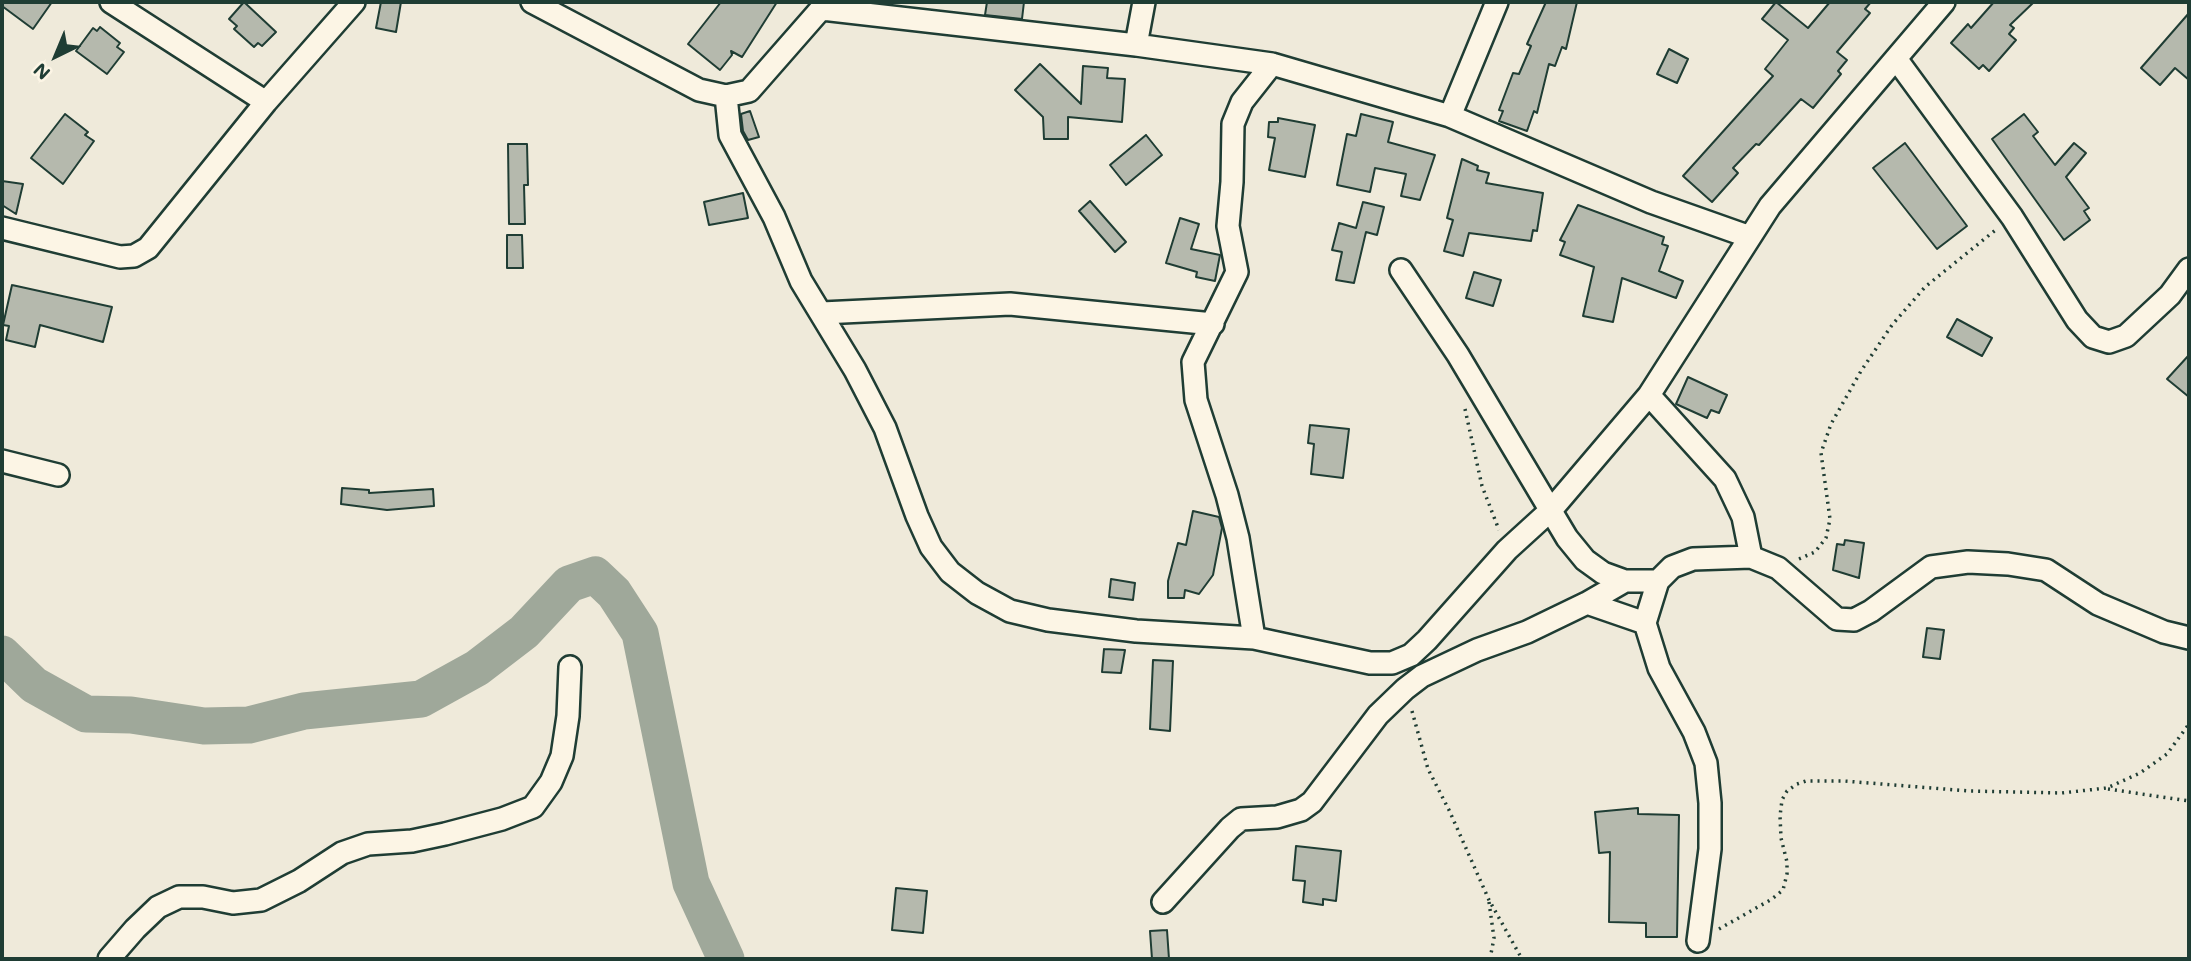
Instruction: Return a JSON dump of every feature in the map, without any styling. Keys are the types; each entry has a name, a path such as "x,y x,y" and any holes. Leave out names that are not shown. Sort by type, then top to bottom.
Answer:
{"street":[{"path":"111,2 266,102"},
{"path":"2,228 120,257 134,256 148,248 266,102 354,2"},
{"path":"532,2 559,8 699,90 726,96 749,91 824,5 1272,64 1450,116 1651,202 1749,236"},
{"path":"1136,45 1144,2"},
{"path":"1450,116 1497,2"},
{"path":"726,96 730,135 774,217 801,281 822,313 886,428 916,516 931,547 950,572 976,593 1010,611 1048,620 1136,631 1254,638 1370,663 1392,663 1410,655 1427,640 1507,550 1552,509 1649,395 1770,206 1944,2"},
{"path":"1896,60 2012,217 2077,320 2093,337 2109,342 2126,336 2170,295 2189,270"},
{"path":"1254,638 1238,538 1196,400 1193,362 1237,272 1228,226 1233,124 1242,102 1272,64"},
{"path":"1401,270 1458,355 1567,538 1585,560 1603,573 1625,581 1658,581"},
{"path":"822,313 1010,304 1213,324"},
{"path":"1649,395 1725,479 1743,517 1751,557"},
{"path":"2,461 58,475"},
{"path":"1699,941 1710,849 1710,803 1706,763 1694,732 1659,668 1645,623 1658,581 1672,567 1693,559 1751,557 1778,568 1837,619 1854,620 1871,611 1931,567 1968,562 2008,564 2046,570 2098,604 2164,632 2189,638"},
{"path":"1163,902 1241,819 1277,817 1301,810 1312,802 1378,715 1422,676 1466,655 1527,632 1625,581"},
{"path":"1587,603 1645,623"},
{"path":"109,959 158,907 179,897 203,897 233,903 261,900 299,881 342,853 368,844 412,841 445,834 502,819 533,807 551,782 562,756 568,716 570,667"}],"path":[{"path":"1778,568 1815,552 1826,538 1830,519 1821,453 1831,424 1892,325 1925,287 2012,217"},
{"path":"1464,402 1482,486 1507,550"},
{"path":"1405,689 1420,732 1428,769 1450,810 1489,900 1522,959"},
{"path":"2107,788 2140,773 2167,754 2189,724"},
{"path":"1699,941 1783,890 1787,863 1781,838 1782,800 1787,791 1806,781 1844,781 1969,791 2061,793 2107,788 2189,801"},
{"path":"1489,900 1494,938 1490,959"}],"building":[{"path":"2,2 52,2 33,29 2,6"},
{"path":"244,2 276,32 262,46 258,43 254,47 234,29 237,26 229,19"},
{"path":"381,2 401,2 396,32 376,28"},
{"path":"721,2 777,2 742,57 731,51 732,55 720,70 688,44"},
{"path":"987,2 1024,2 1022,19 985,15"},
{"path":"1546,2 1577,2 1566,49 1562,47 1555,66 1549,64 1537,113 1534,111 1527,131 1499,121 1503,111 1499,110 1513,73 1519,74 1531,46 1527,44"},
{"path":"1776,2 1808,28 1830,2 1871,2 1865,9 1870,13 1837,52 1847,60 1838,71 1841,74 1813,108 1801,99 1759,145 1756,144 1733,168 1738,173 1712,202 1683,176 1773,76 1765,69 1788,40 1762,19"},
{"path":"1994,2 2034,2 2010,25 2014,28 2009,34 2016,40 1989,71 1983,65 1979,69 1951,43 1968,24 1971,28"},
{"path":"2189,13 2189,80 2175,68 2160,85 2141,68"},
{"path":"100,27 120,43 117,47 124,52 107,74 76,51 93,28 97,31"},
{"path":"1669,49 1688,59 1677,83 1657,74"},
{"path":"1040,64 1081,104 1083,66 1108,68 1107,78 1125,79 1122,122 1068,117 1068,139 1044,139 1043,117 1015,90"},
{"path":"750,111 759,137 748,140 743,131 741,114"},
{"path":"65,114 88,132 85,135 94,141 63,184 31,158"},
{"path":"1361,114 1393,122 1388,142 1435,155 1420,200 1401,196 1406,174 1375,168 1370,192 1337,185 1347,134 1356,136"},
{"path":"2024,114 2038,132 2033,136 2055,165 2074,143 2086,153 2066,177 2089,208 2084,211 2090,220 2064,240 1992,139"},
{"path":"1278,118 1315,125 1305,177 1269,170 1275,138 1268,137 1269,122 1278,122"},
{"path":"1146,135 1162,155 1126,185 1110,165"},
{"path":"1905,143 1967,226 1937,249 1873,168"},
{"path":"508,144 527,144 525,224 509,224"},
{"path":"1462,159 1478,166 1477,170 1489,173 1486,183 1543,193 1537,231 1533,230 1531,241 1469,233 1463,256 1444,251 1453,220 1447,218"},
{"path":"2,181 23,184 16,214 2,205"},
{"path":"743,193 748,218 709,225 704,202"},
{"path":"1090,201 1126,242 1115,252 1079,211"},
{"path":"1363,202 1384,207 1377,235 1366,232 1354,283 1336,280 1342,252 1332,250 1339,223 1356,228"},
{"path":"1578,205 1664,237 1662,244 1668,246 1659,271 1683,281 1676,298 1622,278 1613,322 1583,316 1594,267 1560,255 1565,242 1560,240"},
{"path":"1180,218 1199,224 1191,249 1220,255 1215,281 1196,277 1197,272 1166,263"},
{"path":"507,235 522,235 523,268 507,268"},
{"path":"1474,272 1501,280 1493,306 1466,298"},
{"path":"12,285 112,307 103,342 40,325 35,347 6,340 9,326 3,325"},
{"path":"1957,319 1992,338 1982,356 1947,337"},
{"path":"2189,355 2189,397 2167,379"},
{"path":"1688,377 1727,395 1719,413 1711,410 1707,418 1676,404"},
{"path":"1310,425 1349,429 1343,478 1311,474 1314,444 1308,443"},
{"path":"342,488 369,490 369,493 433,489 434,506 387,510 341,504"},
{"path":"1193,511 1219,517 1222,528 1213,575 1199,594 1185,590 1184,598 1168,598 1168,581 1178,543 1186,545"},
{"path":"1845,540 1864,543 1859,578 1833,570 1837,544 1844,545"},
{"path":"1111,579 1135,583 1133,600 1109,597"},
{"path":"1927,628 1944,630 1940,659 1923,657"},
{"path":"1104,649 1125,650 1121,673 1102,672"},
{"path":"1153,660 1173,661 1170,731 1150,729"},
{"path":"1638,808 1638,814 1679,815 1677,937 1646,937 1646,923 1609,922 1610,852 1599,853 1595,812"},
{"path":"1296,846 1341,851 1336,901 1323,899 1323,905 1303,902 1305,881 1293,880"},
{"path":"896,888 927,891 923,933 892,930"},
{"path":"1167,930 1169,959 1152,959 1150,931"}],"waterway":[{"path":"2,654 34,685 86,714 131,715 204,726 249,725 304,711 421,699 477,668 524,632 569,584 595,575 614,593 640,633 691,883 726,959"}]}
